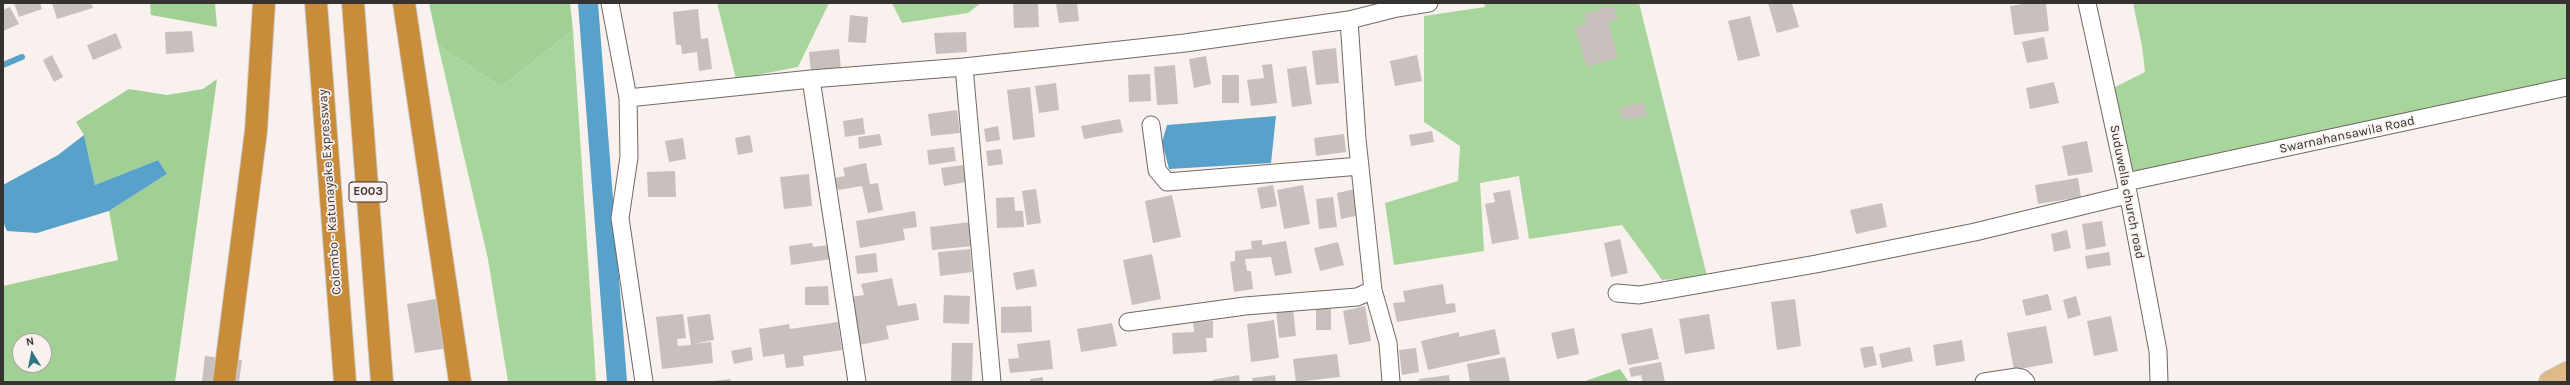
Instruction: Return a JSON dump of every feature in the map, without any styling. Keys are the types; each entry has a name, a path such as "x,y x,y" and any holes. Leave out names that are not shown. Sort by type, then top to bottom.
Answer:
{"highway":[{"path":"224,382 256,131 264,3"},
{"name":"Colombo - Katunayake Expressway","path":"316,3 344,382"},
{"name":"E003","path":"354,3 382,382"},
{"path":"404,3 460,382"}],"main road":[{"path":"2550,382 2567,372"}],"street":[{"path":"610,3 628,98 629,157 620,218 644,382"},
{"path":"628,98 812,79 964,67 1185,43 1350,20 1396,8 1429,3"},
{"name":"Suduwella church road","path":"2087,3 2158,351 2159,382"},
{"path":"1350,20 1360,166 1373,290 1388,343 1391,382"},
{"path":"964,67 992,382"},
{"path":"812,79 857,382"},
{"name":"Swarnahansawila Road","path":"1617,293 1640,295 1816,264 1975,232 2126,189 2567,87"},
{"path":"1151,125 1157,170 1167,182 1360,166"},
{"path":"1128,322 1245,306 1357,297 1373,290"},
{"path":"1984,382 2017,377 2022,378 2026,382"}],"green space":[{"path":"150,3 215,3 217,27 151,15"},
{"path":"429,3 570,3 573,30 501,87 438,45"},
{"path":"717,3 829,3 798,67 736,79"},
{"path":"892,3 981,3 968,13 902,23"},
{"path":"1484,3 1639,3 1707,276 1662,280 1622,225 1529,239 1519,176 1480,183 1484,251 1394,265 1385,203 1458,181 1460,146 1424,122 1424,16 1485,7"},
{"path":"2133,3 2567,3 2567,81 2147,172 2128,172 2109,90 2145,72 2142,46"},
{"path":"573,30 596,382 508,382 488,259 438,45 501,87"},
{"path":"217,79 175,382 3,382 3,286 118,260 109,211 167,174 158,160 95,185 84,135 76,122 129,89 167,95 203,89"},
{"path":"1620,369 1629,382 1582,382"}],"water":[{"path":"1276,116 1271,163 1169,169 1162,142 1167,125"},
{"path":"84,135 95,185 158,160 167,174 109,211 37,233 7,231 3,222 3,185 58,155"}],"building":[{"path":"14,3 40,3 42,9 19,17"},
{"path":"52,3 91,3 93,8 57,19"},
{"path":"1013,3 1038,3 1039,27 1014,28"},
{"path":"1056,3 1077,3 1079,21 1059,23"},
{"path":"1768,3 1792,3 1799,27 1777,33"},
{"path":"2030,3 2046,3 2049,31 2014,35 2010,6"},
{"path":"1613,5 1618,20 1608,22 1618,57 1587,67 1575,27 1587,24 1584,14"},
{"path":"10,7 19,24 3,31 3,10"},
{"path":"698,9 701,39 708,38 712,69 699,71 697,52 682,54 681,45 676,45 673,12"},
{"path":"850,15 868,17 866,43 848,42"},
{"path":"1750,16 1760,56 1738,61 1728,21"},
{"path":"192,31 194,52 166,54 165,32"},
{"path":"966,32 967,52 936,54 934,33"},
{"path":"116,33 122,48 93,60 87,45"},
{"path":"2044,37 2048,59 2027,63 2022,42"},
{"path":"1336,48 1339,83 1316,85 1312,51"},
{"path":"839,49 841,69 811,72 809,52"},
{"path":"52,55 63,77 54,82 43,60"},
{"path":"1417,55 1422,81 1395,86 1390,61"},
{"path":"1206,56 1211,84 1194,88 1189,59"},
{"path":"1272,64 1277,103 1251,106 1247,80 1264,78 1262,65"},
{"path":"1175,65 1178,104 1157,105 1154,67"},
{"path":"1306,66 1312,104 1292,107 1287,69"},
{"path":"1150,74 1151,101 1129,102 1128,75"},
{"path":"1222,75 1239,75 1239,103 1222,103"},
{"path":"2054,82 2059,103 2030,109 2026,88"},
{"path":"1056,83 1059,110 1039,113 1035,86"},
{"path":"1030,87 1035,137 1013,140 1007,90"},
{"path":"1644,102 1647,116 1622,121 1619,108"},
{"path":"957,110 960,133 931,136 928,114"},
{"path":"863,118 865,134 845,137 843,121"},
{"path":"1120,119 1123,132 1084,139 1081,126"},
{"path":"998,126 1000,140 986,142 984,129"},
{"path":"1432,131 1434,142 1411,146 1409,135"},
{"path":"880,134 882,145 859,149 858,137"},
{"path":"1344,134 1346,152 1316,156 1314,138"},
{"path":"750,135 753,152 738,155 735,138"},
{"path":"683,138 686,159 669,162 665,141"},
{"path":"2087,141 2093,172 2068,176 2062,146"},
{"path":"954,147 956,161 929,165 927,150"},
{"path":"1001,149 1003,164 988,166 986,151"},
{"path":"866,163 870,184 878,183 883,210 868,213 862,186 838,190 835,178 845,176 843,168"},
{"path":"963,165 966,182 944,186 941,168"},
{"path":"675,171 676,197 648,197 647,172"},
{"path":"809,174 812,206 784,209 780,177"},
{"path":"2078,178 2081,197 2038,204 2035,185"},
{"path":"1273,185 1277,206 1261,209 1257,188"},
{"path":"1303,185 1310,224 1284,229 1277,190"},
{"path":"1036,189 1041,223 1027,225 1022,191"},
{"path":"1356,189 1360,215 1341,219 1337,193"},
{"path":"1510,190 1519,239 1492,244 1485,204 1495,202 1493,193"},
{"path":"1172,195 1181,237 1153,243 1145,201"},
{"path":"1014,197 1015,211 1023,211 1024,227 997,228 996,198"},
{"path":"1333,197 1337,227 1319,229 1316,199"},
{"path":"1882,203 1887,227 1856,234 1850,210"},
{"path":"915,211 917,227 903,229 905,240 860,248 856,221"},
{"path":"2102,221 2106,246 2086,250 2082,224"},
{"path":"970,222 973,246 932,250 930,227"},
{"path":"2067,230 2071,248 2054,252 2051,234"},
{"path":"1620,239 1628,273 1611,277 1604,243"},
{"path":"1262,240 1262,245 1286,241 1292,273 1275,276 1271,257 1245,259 1247,271 1251,271 1253,289 1234,292 1230,262 1235,261 1235,251 1252,249 1251,241"},
{"path":"1338,242 1344,265 1320,271 1314,248"},
{"path":"812,243 813,247 829,245 831,259 791,265 789,246"},
{"path":"970,249 972,272 940,276 938,252"},
{"path":"2109,252 2111,265 2087,269 2085,256"},
{"path":"876,253 878,272 857,274 855,256"},
{"path":"1152,254 1161,299 1132,305 1123,260"},
{"path":"1034,269 1037,286 1016,290 1013,273"},
{"path":"892,278 898,306 916,303 919,320 886,326 889,339 859,345 851,297 864,295 861,284"},
{"path":"1443,284 1446,304 1455,303 1456,312 1397,322 1393,303 1405,302 1403,291"},
{"path":"828,286 829,305 805,305 805,287"},
{"path":"2048,294 2052,310 2026,316 2022,300"},
{"path":"944,295 970,296 969,324 943,323"},
{"path":"2076,296 2081,315 2068,319 2063,300"},
{"path":"441,298 449,348 415,353 407,304"},
{"path":"1795,299 1801,346 1777,350 1771,302"},
{"path":"1031,306 1032,332 1001,333 1001,307"},
{"path":"1365,306 1371,341 1349,345 1343,311"},
{"path":"1293,309 1296,336 1279,338 1276,311"},
{"path":"1316,309 1331,309 1331,330 1316,330"},
{"path":"683,314 686,338 677,339 678,346 691,345 687,317 710,314 714,340 693,344 711,342 713,363 662,369 656,317"},
{"path":"1709,314 1715,349 1685,354 1679,319"},
{"path":"2111,316 2118,351 2094,356 2087,321"},
{"path":"1274,320 1279,358 1251,362 1247,324"},
{"path":"1213,321 1213,338 1206,338 1207,352 1173,354 1172,333 1194,332 1193,322"},
{"path":"838,322 842,350 803,356 804,366 786,368 784,354 763,357 759,329 789,324 790,329"},
{"path":"1112,323 1117,346 1081,352 1077,329"},
{"path":"2046,326 2053,363 2014,370 2007,333"},
{"path":"1574,328 1579,354 1557,359 1551,333"},
{"path":"1652,328 1659,359 1628,365 1621,334"},
{"path":"1495,329 1500,354 1428,370 1421,341 1459,332 1459,337"},
{"path":"1050,340 1053,369 1010,373 1008,359 1019,358 1017,344"},
{"path":"1962,340 1965,361 1936,366 1933,345"},
{"path":"952,343 973,343 972,382 951,382"},
{"path":"1873,346 1877,365 1864,368 1860,348"},
{"path":"751,347 753,360 734,364 731,351"},
{"path":"1910,347 1913,361 1882,368 1879,354"},
{"path":"1416,348 1419,372 1402,375 1399,350"},
{"path":"1337,354 1340,377 1296,382 1293,359"},
{"path":"205,356 242,360 239,382 202,382"},
{"path":"1505,357 1510,382 1470,382 1467,364"},
{"path":"1661,362 1665,382 1643,382 1641,375 1631,377 1629,368"},
{"path":"1239,375 1240,382 1213,382 1212,380"},
{"path":"1275,375 1276,382 1253,382 1252,378"},
{"path":"1449,375 1450,382 1419,382 1419,379"},
{"path":"1043,377 1043,382 1030,382 1030,379"},
{"path":"730,379 731,382 714,382 714,381"}],"waterway":[{"path":"588,3 617,382"},
{"path":"3,65 22,57"}]}
